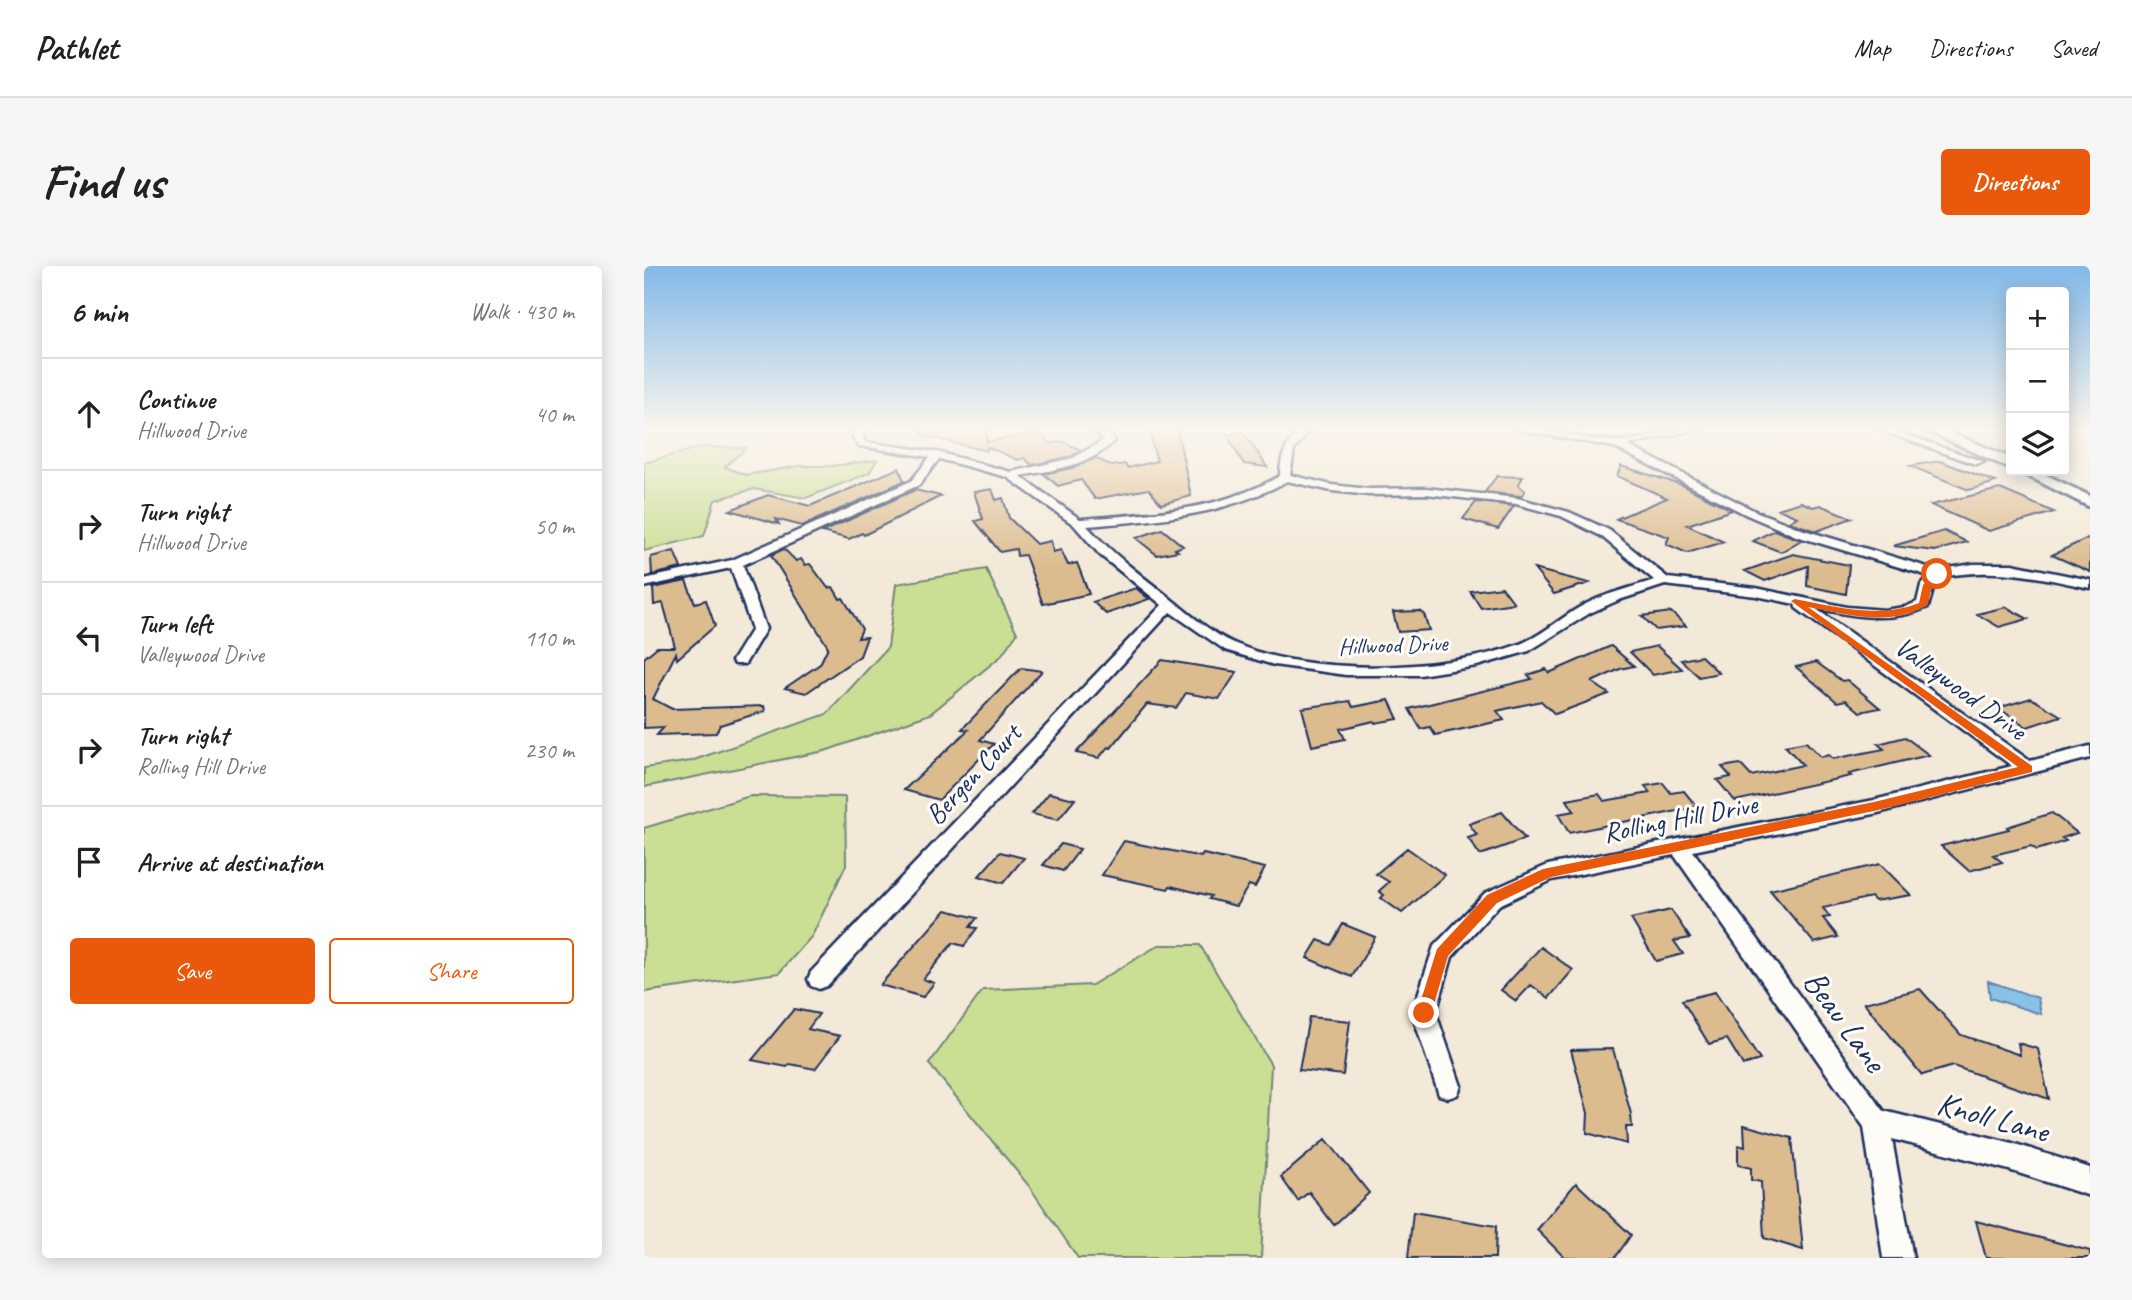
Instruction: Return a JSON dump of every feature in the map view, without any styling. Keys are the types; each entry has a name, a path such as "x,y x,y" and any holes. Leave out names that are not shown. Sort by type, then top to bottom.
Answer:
{"main road":[{"path":"2036,476 2090,502"}],"street":[{"path":"644,583 736,563 915,483 921,475"},
{"name":"Hillwood Drive","path":"1011,475 1078,523 1104,552 1168,606 1230,647 1279,662 1346,670 1420,670 1477,661 1524,648 1585,610 1614,597 1664,581 1743,590 1847,611 1884,614 1908,611 1923,604 1928,585 1937,574"},
{"path":"1678,475 1751,513 1800,533 1937,574 1973,568 2012,568 2090,584"},
{"path":"1078,523 1209,508 1241,500 1269,488 1285,477 1344,490 1426,491 1517,500 1565,514 1605,533 1664,581"},
{"path":"736,563 760,629 740,661"},
{"name":"Valleywood Drive","path":"1795,601 2028,769"},
{"name":"Bergen Court","path":"819,979 1168,606"},
{"name":"Rolling Hill Drive","path":"1448,1086 1424,1013 1442,953 1492,899 1548,873 1874,807 2090,752"},
{"name":"Beau Lane","path":"1679,847 1876,1122 1898,1258"},
{"name":"Knoll Lane","path":"1876,1122 2009,1156 2090,1182"}],"green space":[{"path":"644,475 863,475 806,498 754,489 715,500 704,536 644,551"},
{"path":"986,569 1017,633 1000,657 930,714 825,751 644,787 644,768 691,761 827,714 888,647 896,584"},
{"path":"750,796 845,797 846,865 812,936 779,973 644,992 644,828"},
{"path":"1159,945 1200,945 1271,1065 1261,1258 1078,1258 1029,1186 929,1064 983,990 1092,985"}],"water":[{"path":"1988,981 2038,998 2041,1014 1990,998"}],"building":[{"path":"882,475 902,475 904,481 802,526 776,519 779,524 730,510 768,495 810,506"},
{"path":"1046,475 1187,475 1191,496 1161,504 1149,489 1095,499 1081,480 1058,486"},
{"path":"1651,475 1682,485 1732,510 1687,525 1724,542 1687,553 1666,544 1669,537 1616,519 1667,498 1617,476"},
{"path":"1933,475 1978,475 1996,482 1969,490"},
{"path":"1497,476 1523,477 1518,485 1525,491 1521,496 1485,492"},
{"path":"992,489 996,500 1003,498 1009,518 1036,544 1051,541 1053,552 1061,550 1068,565 1077,563 1089,594 1043,604 1025,555 1017,556 1016,549 1000,552 975,521 983,519 974,492"},
{"path":"2000,489 2054,512 1989,531 1931,505"},
{"path":"915,490 941,496 864,535 862,533 849,539 822,532"},
{"path":"1476,502 1514,506 1498,529 1463,519"},
{"path":"1801,502 1813,507 1820,505 1852,518 1817,531 1789,522 1797,517 1778,509"},
{"path":"1162,529 1183,546 1175,549 1178,551 1157,555 1136,538"},
{"path":"1774,530 1801,540 1781,552 1753,541"},
{"path":"1944,531 1967,542 1935,551 1893,546"},
{"path":"2090,537 2090,572 2052,555"},
{"path":"784,549 796,561 801,559 805,565 810,564 828,588 833,587 862,629 858,638 867,637 860,656 806,693 785,688 820,664 828,647 771,555"},
{"path":"674,551 681,568 652,575 651,557"},
{"path":"1793,554 1849,565 1846,594 1807,586 1808,566 1765,581 1745,571"},
{"path":"1534,569 1589,583 1554,594"},
{"path":"686,581 695,603 706,600 715,626 677,659 676,653 653,699 672,709 764,706 765,711 720,725 716,733 657,735 664,727 644,728 644,658 657,647 675,647 663,603 654,605 653,588"},
{"path":"1502,587 1514,603 1481,608 1470,591"},
{"path":"1136,588 1149,599 1106,614 1093,602"},
{"path":"2006,607 2028,619 1999,627 1977,614"},
{"path":"1420,611 1424,614 1429,630 1398,632 1393,612"},
{"path":"1671,612 1686,626 1656,630 1642,616"},
{"path":"1611,646 1634,666 1620,669 1592,682 1609,694 1555,714 1541,701 1497,711 1504,720 1435,735 1430,727 1421,729 1409,709 1532,679 1528,675 1546,669 1549,673"},
{"path":"1657,646 1682,669 1653,675 1630,652"},
{"path":"1701,656 1719,673 1699,677 1681,660"},
{"path":"1162,660 1237,672 1219,699 1186,693 1176,708 1147,704 1111,748 1108,747 1099,758 1076,753"},
{"path":"1816,662 1842,681 1847,680 1880,708 1860,712 1846,700 1837,702 1796,667"},
{"path":"1021,668 1042,671 980,740 994,744 939,800 904,790 968,730 962,729"},
{"path":"2031,698 2061,716 2027,727 1998,708"},
{"path":"1389,700 1398,719 1374,721 1340,729 1345,739 1312,746 1302,708 1350,701 1353,707"},
{"path":"1905,737 1929,755 1849,774 1851,776 1735,801 1717,780 1731,777 1722,767 1740,764 1751,776 1803,765 1785,746 1806,742 1821,757 1829,755 1833,759 1884,749 1878,744"},
{"path":"1663,783 1671,793 1684,791 1697,807 1569,833 1558,814 1574,811 1567,800 1599,794 1604,801 1650,793 1645,786"},
{"path":"1049,793 1075,799 1058,820 1032,814"},
{"path":"1502,812 1525,839 1480,855 1468,838 1477,835 1469,824"},
{"path":"2052,813 2077,833 2062,838 2066,841 2037,850 2031,846 1993,855 2002,862 1969,871 1941,846 2009,829 2007,827"},
{"path":"1124,841 1265,868 1255,887 1249,885 1236,906 1209,899 1211,896 1170,886 1168,889 1102,875"},
{"path":"1061,844 1080,849 1063,871 1043,865"},
{"path":"1407,848 1445,875 1402,913 1381,898 1384,895 1379,891 1389,882 1376,874"},
{"path":"1000,852 1024,858 1003,883 979,876"},
{"path":"1880,864 1911,895 1875,901 1871,897 1823,908 1830,917 1823,918 1838,937 1814,943 1770,890"},
{"path":"946,910 977,918 970,927 977,928 964,946 953,943 923,979 934,983 923,997 880,985"},
{"path":"1671,910 1690,938 1674,941 1683,954 1656,961 1631,919"},
{"path":"1343,924 1375,937 1352,977 1307,958 1318,940 1331,945"},
{"path":"1541,947 1573,970 1549,998 1531,985 1516,1001 1501,990"},
{"path":"1920,989 1961,1035 2020,1055 2018,1043 2038,1049 2049,1099 1953,1066 1922,1075 1864,1003"},
{"path":"1715,992 1760,1060 1743,1065 1727,1039 1709,1044 1682,1000"},
{"path":"794,1009 819,1014 808,1029 840,1036 815,1069 752,1060"},
{"path":"1309,1017 1350,1021 1343,1075 1299,1070"},
{"path":"1613,1049 1631,1114 1632,1127 1626,1127 1627,1144 1587,1133 1588,1113 1571,1050"},
{"path":"1744,1125 1792,1138 1803,1250 1764,1238 1761,1182 1751,1180 1751,1168 1738,1165 1738,1145 1745,1147"},
{"path":"1326,1139 1369,1193 1334,1225 1309,1192 1298,1201 1281,1177"},
{"path":"1576,1183 1631,1235 1615,1258 1565,1258 1537,1230"},
{"path":"1413,1212 1496,1226 1495,1258 1408,1258"},
{"path":"1976,1221 2090,1251 2090,1258 1986,1258"}],"route":[{"path":"1424,1013 1442,953 1492,899 1548,873 1874,807 2028,769 1795,601 1847,611 1884,614 1908,611 1923,604 1928,585 1937,574"}]}
